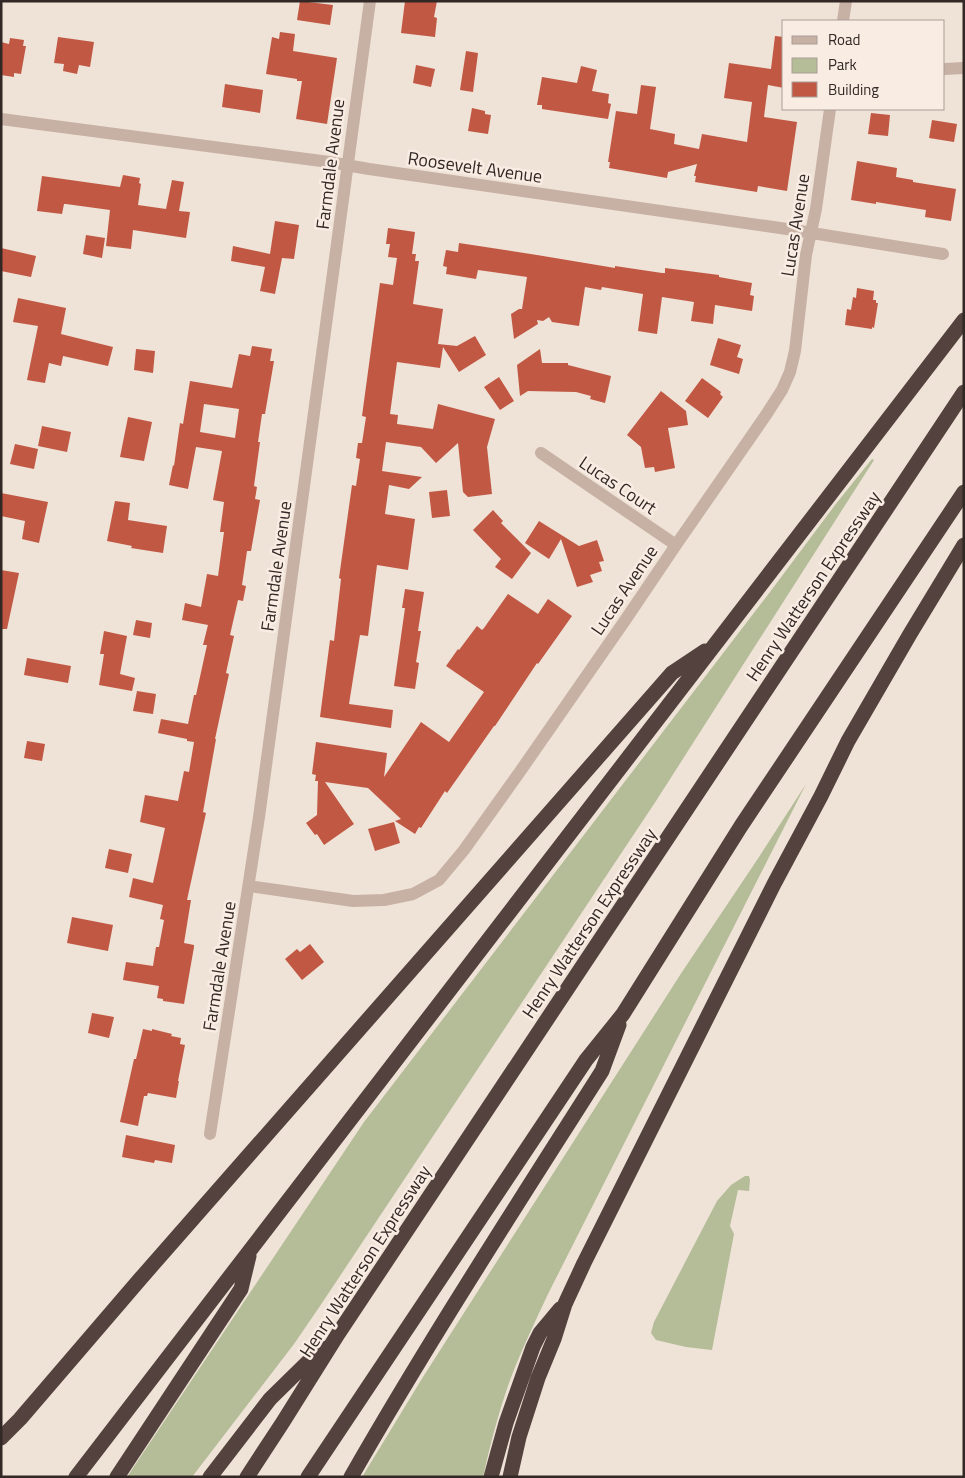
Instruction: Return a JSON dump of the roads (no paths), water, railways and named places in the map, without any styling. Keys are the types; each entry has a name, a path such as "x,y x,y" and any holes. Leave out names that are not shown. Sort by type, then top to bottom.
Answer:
{"highway":[{"path":"76,1477 964,320"},
{"name":"Henry Watterson Expressway","path":"247,1477 338,1334 964,392"},
{"path":"308,1477 586,1060 623,1014 741,826 964,492"},
{"path":"510,1477 528,1407 554,1338 564,1304 774,884 848,742 964,545"},
{"path":"1,1438 20,1419 672,673 714,645"},
{"path":"351,1477 433,1338 602,1071 623,1014"},
{"path":"117,1477 240,1289 252,1247"},
{"path":"491,1477 506,1423 533,1347 540,1333 564,1304"},
{"path":"210,1477 270,1399 338,1334"}],"street":[{"name":"Farmdale Avenue","path":"210,1134 260,807 370,1"},
{"path":"843,20 846,1"},
{"path":"945,69 964,68"},
{"name":"Lucas Avenue","path":"248,886 353,901 384,900 413,894 439,880 464,850 782,390 790,372 795,351 806,255 816,209 830,110"},
{"name":"Roosevelt Avenue","path":"1,119 348,166 943,254"},
{"name":"Lucas Court","path":"541,453 676,545"}]}
